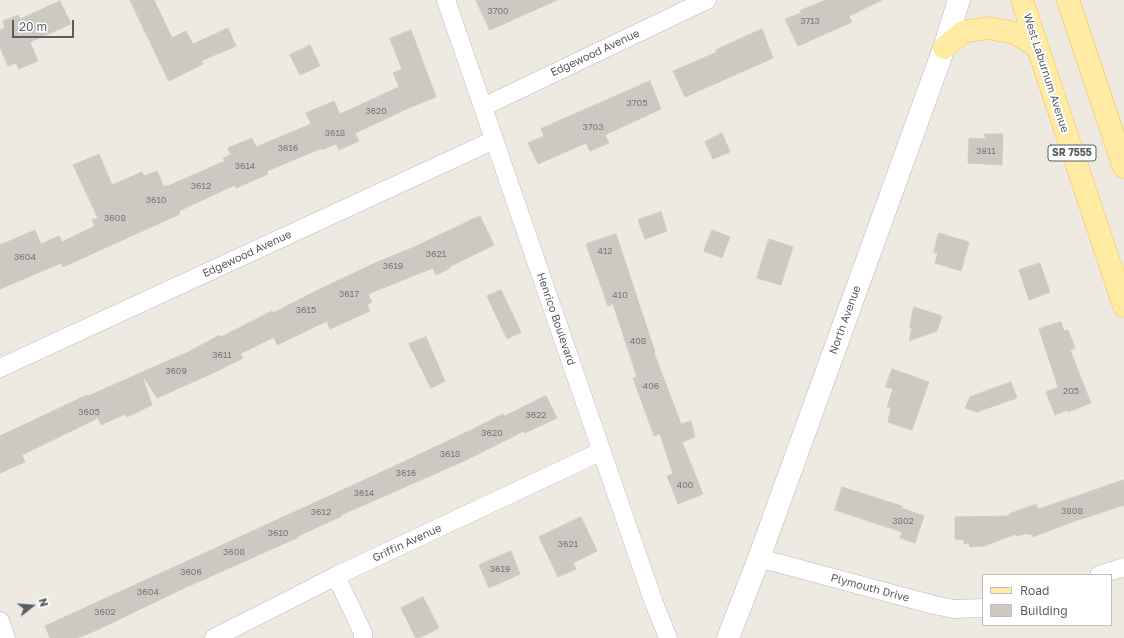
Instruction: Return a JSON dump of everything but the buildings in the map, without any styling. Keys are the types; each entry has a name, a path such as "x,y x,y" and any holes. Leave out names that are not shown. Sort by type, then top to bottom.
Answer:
{"main road":[{"name":"West Laburnum Avenue","path":"1022,0 1036,46 1124,306"},
{"path":"1068,0 1124,167"},
{"path":"944,48 964,32 988,28 1015,33 1036,46"}],"street":[{"name":"Henrico Boulevard","path":"446,0 654,603 668,638"},
{"name":"Edgewood Avenue","path":"483,107 707,0"},
{"name":"North Avenue","path":"728,638 759,558 944,48 959,0"},
{"name":"Edgewood Avenue","path":"0,368 494,140"},
{"name":"Griffin Avenue","path":"214,638 336,576 602,451"},
{"name":"Plymouth Drive","path":"759,558 934,605 954,609 982,608"},
{"path":"1102,574 1124,567"},
{"path":"336,576 363,633 363,638"},
{"path":"0,621 6,638"}]}
